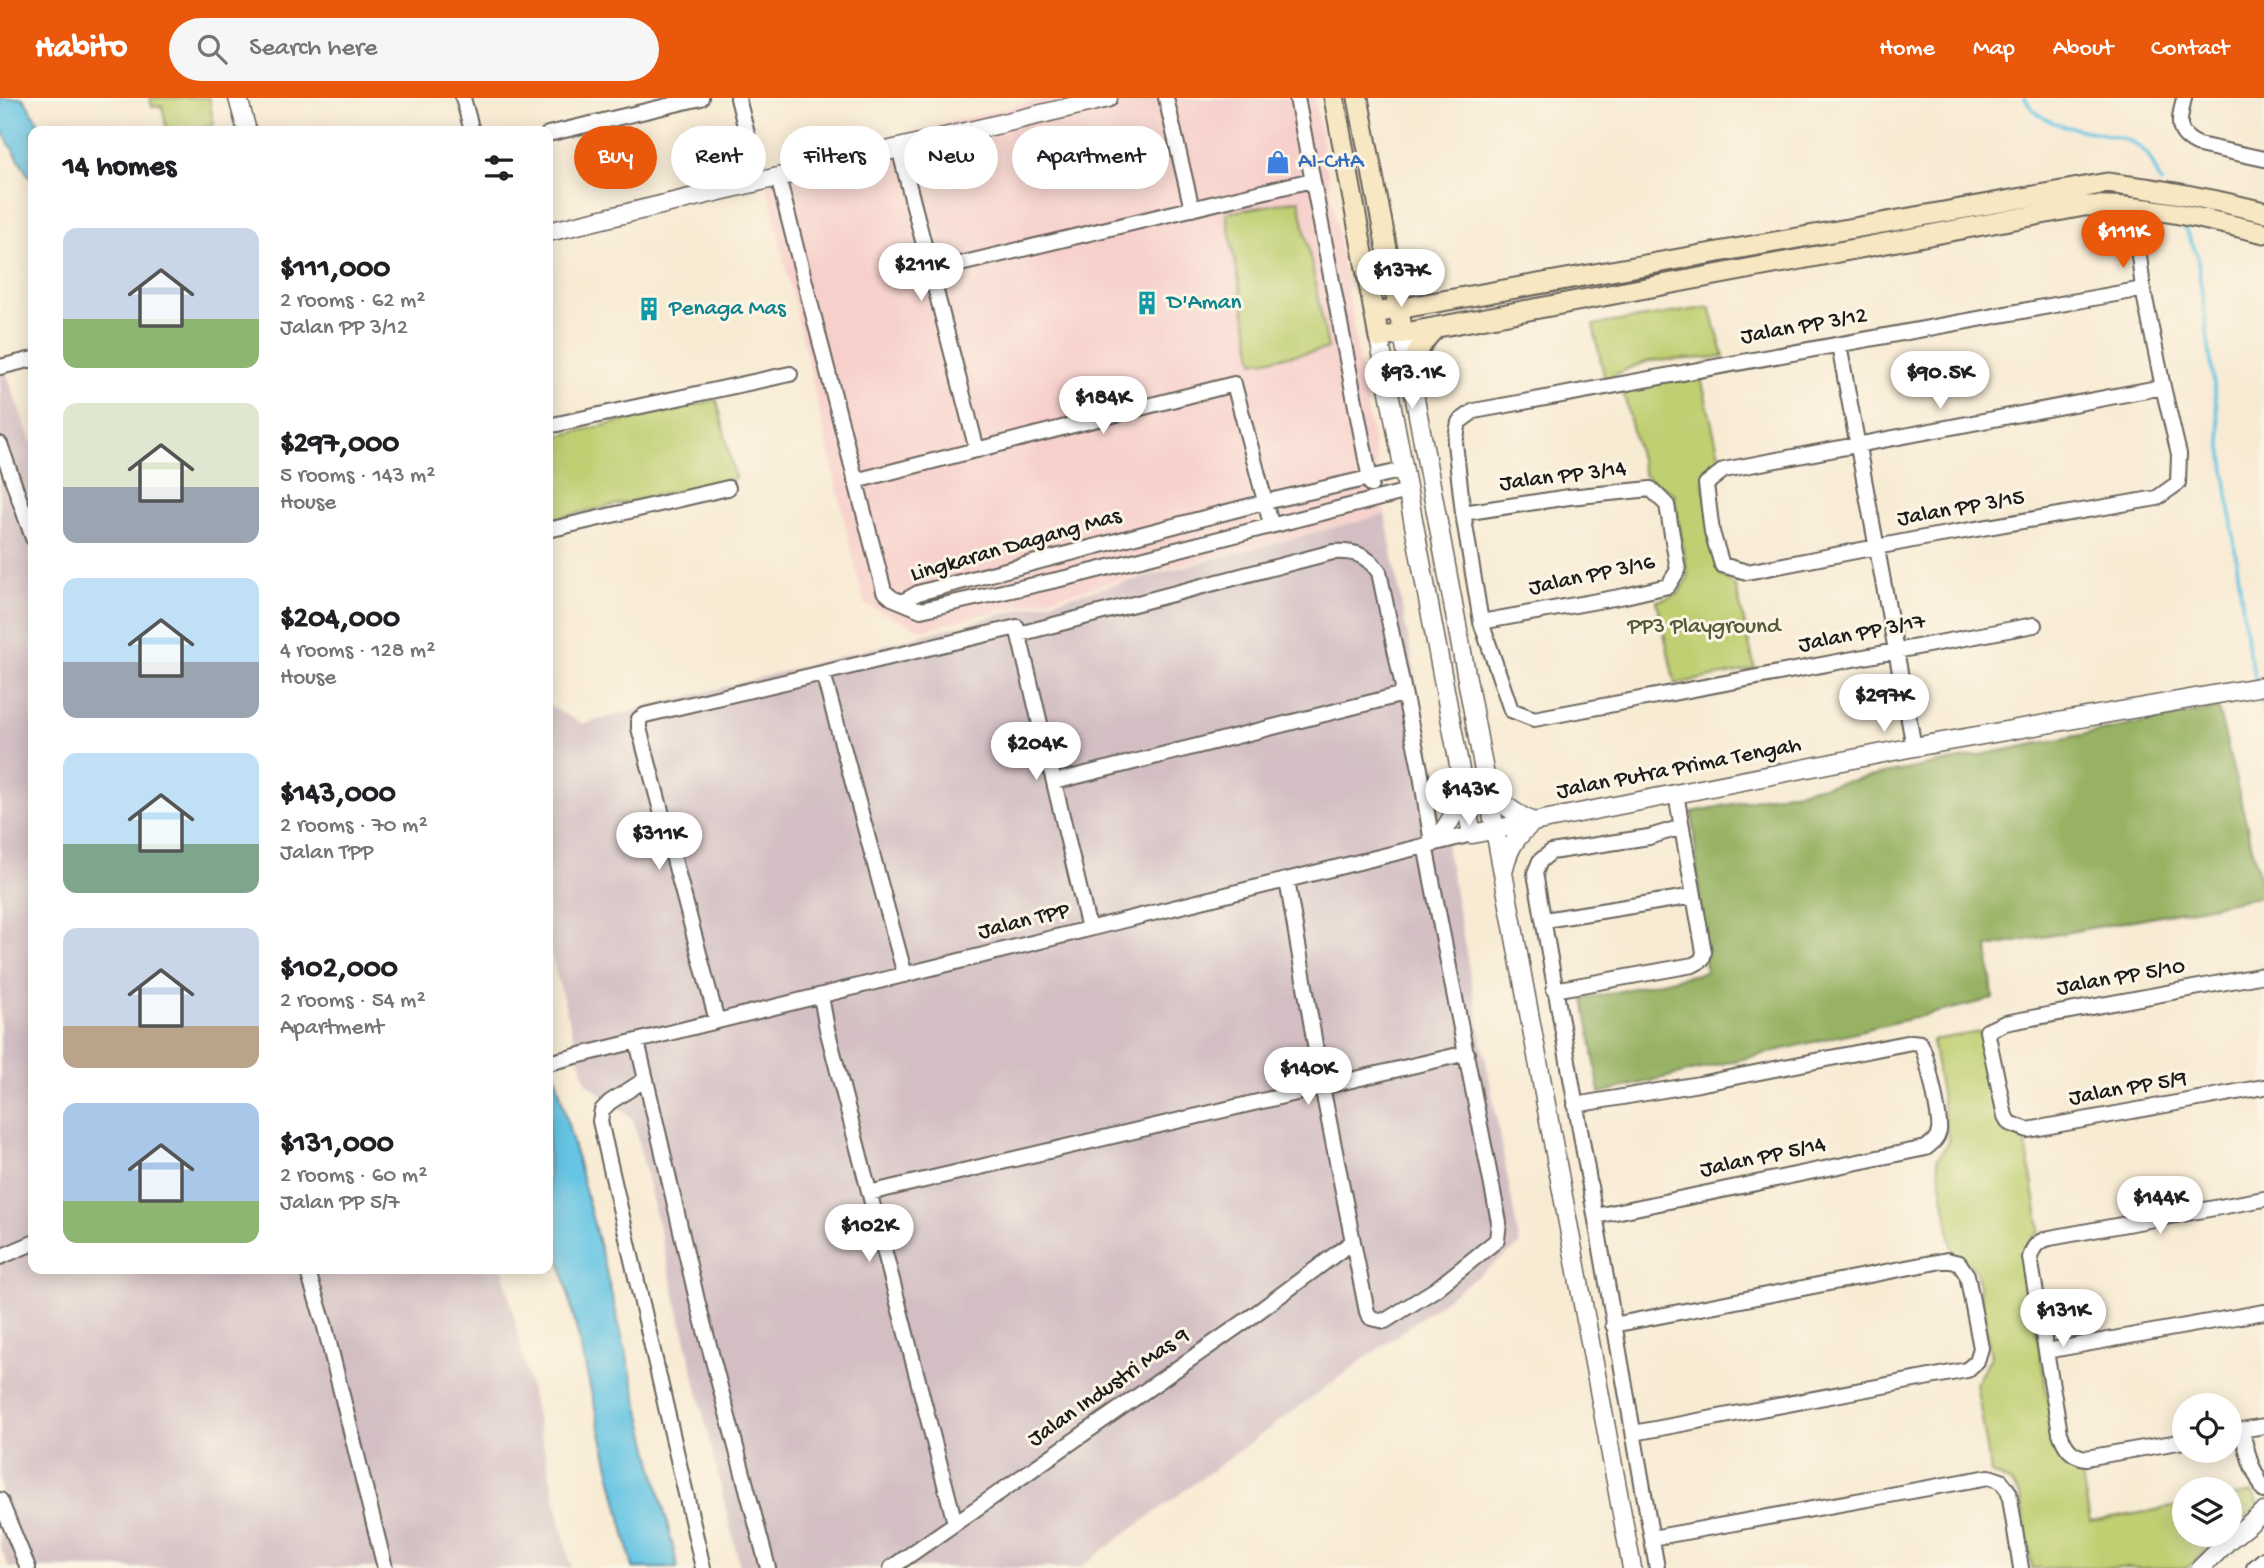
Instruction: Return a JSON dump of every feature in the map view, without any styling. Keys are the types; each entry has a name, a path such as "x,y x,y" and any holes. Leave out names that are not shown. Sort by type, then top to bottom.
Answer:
{"main road":[{"path":"1335,98 1379,338 2084,206 2106,205 2156,211 2264,233"},
{"path":"1358,98 1403,334"},
{"path":"1375,313 2107,183 2212,199 2264,212"},
{"path":"1391,274 1419,297 1435,302"},
{"path":"1409,369 1426,337 1437,327"}],"street":[{"path":"239,98 246,126"},
{"path":"463,98 471,126"},
{"path":"553,133 701,98"},
{"path":"738,98 745,126"},
{"path":"766,180 1108,98"},
{"path":"1166,98 1192,209"},
{"path":"1297,98 1373,498"},
{"path":"2184,98 2180,131 2189,140 2264,159"},
{"path":"899,148 977,450"},
{"path":"778,177 884,591 902,602"},
{"path":"931,271 1312,180"},
{"path":"553,231 729,189"},
{"path":"1857,444 2163,387 2143,289 2138,247"},
{"name":"Jalan PP 3/12","path":"1463,513 1455,443 1459,422 1474,411 2143,289"},
{"path":"1403,334 1632,1568"},
{"path":"1379,338 1472,834"},
{"path":"1839,345 1914,747"},
{"path":"0,367 28,360"},
{"path":"553,425 790,374"},
{"path":"855,481 1234,384 1272,524"},
{"name":"Jalan PP 3/15","path":"1857,444 1724,470 1706,484 1712,532 1722,565 1747,572 2157,498 2178,482 2179,454 2163,387"},
{"path":"0,444 28,524"},
{"name":"Lingkaran Dagang Mas","path":"902,602 918,593 1265,502 1404,470"},
{"path":"553,529 728,488"},
{"name":"Jalan PP 3/14","path":"1463,513 1651,489 1667,505 1673,541"},
{"name":"Lingkaran Dagang Mas","path":"902,602 921,610 1070,577 1408,491"},
{"path":"1463,513 1481,622"},
{"name":"Jalan PP 3/16","path":"1481,622 1668,586 1678,570 1673,541"},
{"path":"1019,634 1333,552 1352,551 1370,559 1379,572 1420,769 1428,844 1499,1222 1497,1240 1436,1289 1385,1321 1371,1318 1367,1312 1322,1086 1287,880"},
{"name":"Jalan PP 3/17","path":"1481,622 1511,710 1534,719 2034,625"},
{"path":"717,1021 639,728 639,719 645,715 1017,627 1089,929"},
{"path":"822,673 905,975"},
{"name":"Jalan Putra Prima Tengah","path":"1472,834 1914,747 2264,687"},
{"path":"1054,782 1405,694"},
{"path":"1487,785 1511,811 1533,822 1516,837 1509,849 1503,871"},
{"path":"1428,844 1448,827 1457,810 1462,788"},
{"path":"1554,990 1693,965 1702,960 1704,952 1676,794"},
{"path":"1657,1568 1535,873 1540,861 1551,852 1649,837 1682,827"},
{"name":"Jalan TPP","path":"553,1062 1472,834"},
{"path":"1545,920 1694,896"},
{"name":"Jalan PP 5/10","path":"2006,1116 1987,1031 2005,1023 2264,975"},
{"path":"821,996 827,1029 955,1523"},
{"path":"637,1041 697,1300 768,1568"},
{"name":"Jalan PP 5/14","path":"1575,1105 1699,1084 1912,1042 1920,1043 1926,1054 1940,1127 1936,1140 1926,1148 1596,1216"},
{"path":"869,1193 1467,1053"},
{"path":"646,1079 610,1102 602,1110 600,1121 613,1168 703,1568"},
{"name":"Jalan PP 5/9","path":"2006,1116 2009,1123 2028,1130 2264,1087"},
{"path":"2172,1443 2086,1458 2076,1457 2063,1443 2030,1258 2037,1244 2050,1238 2264,1199"},
{"name":"Jalan Industri Mas 9","path":"891,1568 1251,1317 1352,1242"},
{"path":"0,1257 28,1246"},
{"path":"1614,1325 1947,1260 1959,1263 1968,1275 1981,1348 1977,1361 1967,1370 1634,1433"},
{"path":"309,1274 324,1323 385,1568"},
{"path":"2046,1351 2264,1312"},
{"path":"2242,1430 2264,1426"},
{"path":"2242,1445 2264,1491"},
{"path":"1652,1538 1989,1478 2001,1481 2010,1492 2021,1568"},
{"path":"0,1500 28,1568"},
{"path":"2202,1568 2264,1512"},
{"path":"2254,1568 2264,1559"}],"shaded area":[{"path":"1047,98 1315,98 1385,514 923,630 864,604 766,182 766,168 780,165 780,189 890,189 890,137 904,134 904,189 998,189 998,126 935,126"},
{"path":"0,356 28,433 28,1274 504,1274 571,1568 9,1568 0,1546"},
{"path":"1385,514 1520,1245 1079,1568 740,1568 633,1119 586,1082 553,962 553,708 583,724"}],"green space":[{"path":"150,98 209,98 214,125 166,126 162,106 152,107"},
{"path":"1299,200 1328,349 1254,362 1226,213"},
{"path":"1710,307 1724,357 1649,361 1605,380 1593,325"},
{"name":"PP3 Playground","path":"1700,373 1721,463 1703,482 1720,574 1736,587 1755,669 1675,684 1657,601 1678,595 1688,577 1674,494 1644,475 1621,383"},
{"path":"717,400 735,478 553,519 553,437"},
{"path":"2218,708 2264,896 1988,947 1993,999 1600,1093 1584,999 1706,972 1692,812"},
{"path":"1981,1032 1995,1114 2026,1143 2040,1230 2023,1249 2057,1456 2082,1476 2090,1522 2172,1507 2172,1547 2211,1547 2187,1568 2032,1568 2020,1496 2011,1483 1991,1473 1976,1383 1991,1357 1976,1270 1953,1253 1937,1159 1949,1142 1932,1040"},
{"path":"2252,1493 2260,1505 2242,1521 2242,1495"}],"water":[{"path":"0,98 23,98 41,126 28,126 28,175 0,128"},
{"path":"553,1066 678,1568 633,1568 553,1230"}],"waterway":[{"path":"2025,98 2036,112 2051,121 2136,144 2149,157 2161,183"},
{"path":"2181,221 2197,254 2248,649 2256,682"},
{"path":"2259,692 2264,714"}],"place":[{"name":"AI-CHA","path":"1278,162"},
{"name":"D'Aman","path":"1147,303"},
{"name":"Penaga Mas","path":"649,309"}]}
